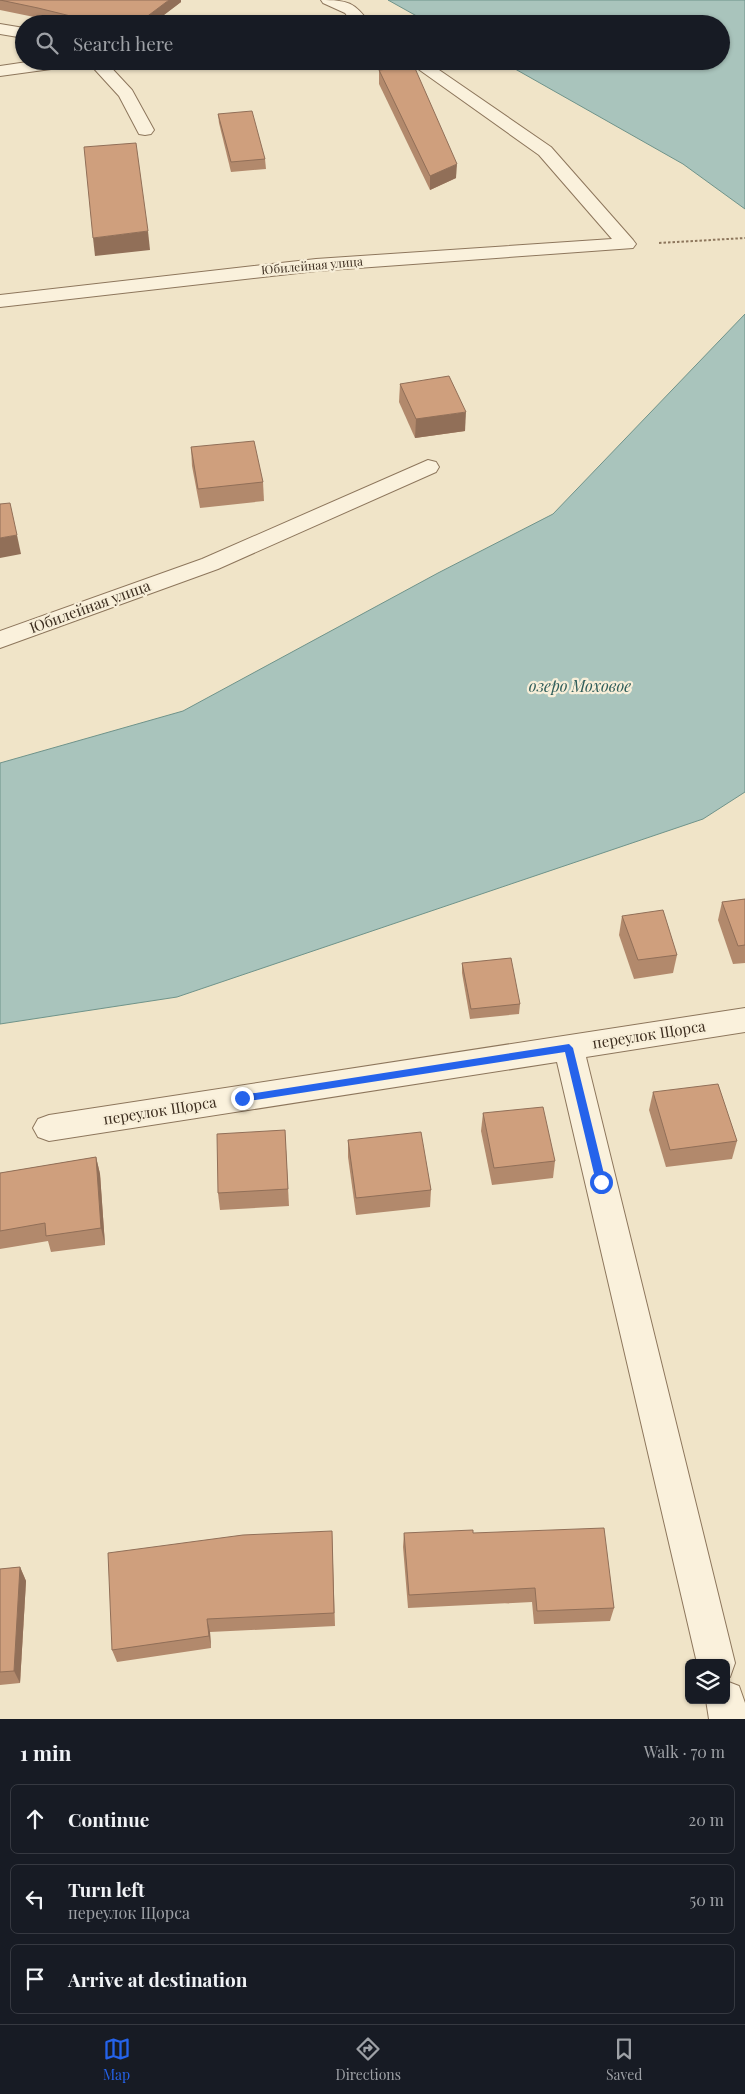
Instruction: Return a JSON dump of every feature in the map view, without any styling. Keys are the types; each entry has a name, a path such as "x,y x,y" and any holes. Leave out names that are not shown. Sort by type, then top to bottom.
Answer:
{"street":[{"path":"329,0 351,10 355,15"},
{"path":"0,29 15,32"},
{"path":"0,71 15,69"},
{"path":"103,70 126,94 145,130"},
{"path":"428,70 544,151 626,244"},
{"name":"Юбилейная улица","path":"0,301 316,264 626,244"},
{"name":"Юбилейная улица","path":"0,640 210,564 428,467"},
{"name":"переулок Щорса","path":"49,1128 745,1020"},
{"path":"569,1048 715,1659"},
{"path":"726,1704 729,1719"}],"path":[{"path":"626,244 745,238"}],"water":[{"path":"388,0 745,0 745,209 683,164 517,70 730,70 730,15 415,15"},
{"name":"озеро Моховое","path":"745,314 745,792 703,819 177,997 0,1024 0,763 183,711 438,573 553,514"}],"building":[{"path":"0,0 169,0 149,15 66,15"},
{"path":"379,70 416,70 457,164 430,176"},
{"path":"252,111 265,159 231,162 218,114"},
{"path":"136,143 148,231 93,238 84,147"},
{"path":"449,376 466,412 416,419 400,384"},
{"path":"254,441 263,482 198,489 191,447"},
{"path":"10,503 17,535 0,538 0,504"},
{"path":"745,899 745,945 738,946 722,902"},
{"path":"663,910 677,955 638,960 622,916"},
{"path":"511,958 520,1004 471,1009 462,963"},
{"path":"718,1084 737,1141 670,1150 653,1092"},
{"path":"543,1107 555,1161 494,1168 483,1113"},
{"path":"285,1130 288,1189 218,1193 217,1134"},
{"path":"421,1132 431,1190 356,1198 348,1140"},
{"path":"96,1157 101,1228 46,1236 45,1223 0,1231 0,1173"},
{"path":"604,1528 614,1608 537,1611 535,1588 409,1595 404,1533 473,1530 473,1533"},
{"path":"332,1531 334,1613 207,1619 209,1636 112,1650 108,1553 243,1535"},
{"path":"20,1567 14,1671 0,1672 0,1569"}],"route":[{"path":"242,1098 569,1048 601,1182"}]}
